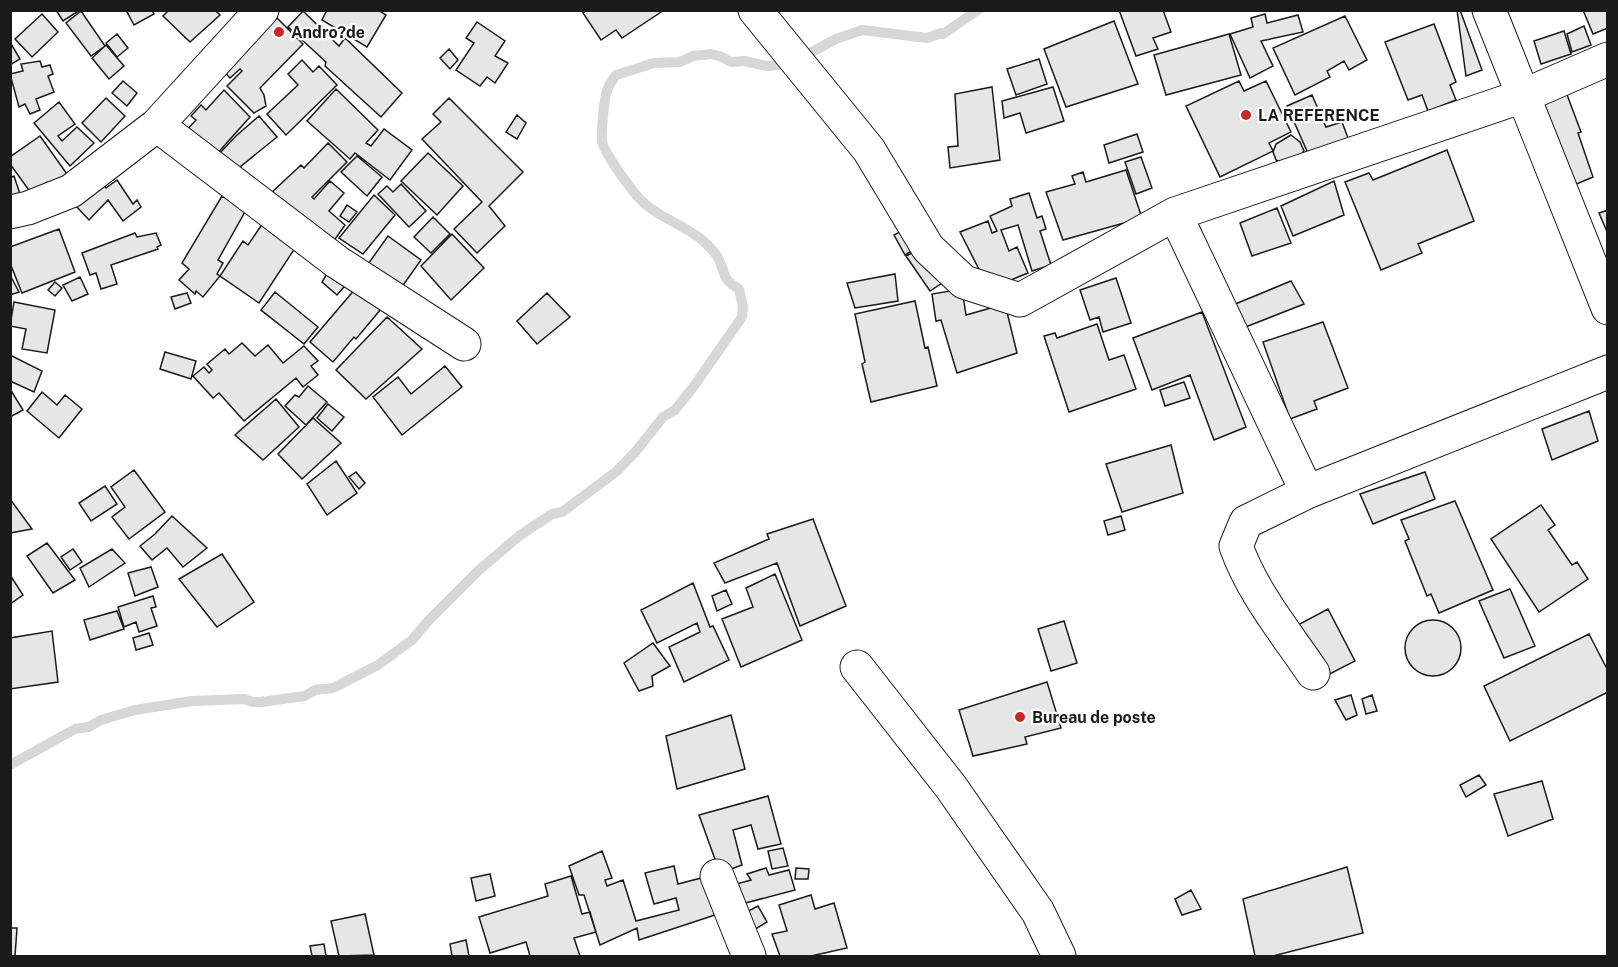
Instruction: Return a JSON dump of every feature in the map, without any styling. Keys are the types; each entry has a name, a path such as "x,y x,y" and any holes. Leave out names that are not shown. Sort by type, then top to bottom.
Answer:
{"street":[{"path":"10,212 28,208 71,190 157,125 262,10"},
{"path":"755,10 869,150 928,248 964,282 1020,300 1175,214 1523,96 1608,59"},
{"path":"1489,10 1608,308"},
{"path":"157,125 337,262 464,344"},
{"path":"1175,214 1307,492"},
{"path":"1313,673 1243,564 1236,546 1246,522 1307,492 1608,372"},
{"path":"857,667 951,787 1032,902 1059,957"},
{"path":"717,876 749,957"}],"building":[{"path":"56,10 80,10 63,21"},
{"path":"126,10 152,10 154,14 134,25"},
{"path":"169,10 215,10 220,15 190,42 163,16"},
{"path":"327,10 378,10 386,15 367,47 322,20"},
{"path":"587,10 664,10 622,38 616,30 601,40 583,13"},
{"path":"1119,10 1163,10 1171,32 1153,38 1158,49 1136,56"},
{"path":"1457,10 1460,10 1482,70 1466,76"},
{"path":"1583,10 1608,10 1608,28 1593,34"},
{"path":"81,11 105,46 91,56 66,23"},
{"path":"303,11 339,46 345,38 402,93 381,117 325,66 326,62 288,27"},
{"path":"271,12 303,44 260,88 266,106 254,113 227,86 242,71 240,69 230,78 220,67"},
{"path":"42,14 58,32 32,57 15,39"},
{"path":"1265,14 1267,23 1298,15 1303,32 1261,41 1273,66 1250,78 1230,34 1253,27 1251,18"},
{"path":"1345,16 1367,60 1349,70 1344,61 1327,71 1330,77 1295,95 1273,48"},
{"path":"1114,21 1138,84 1066,107 1044,49"},
{"path":"477,22 505,41 495,56 508,63 495,83 487,77 480,86 456,70 474,43 466,38"},
{"path":"1434,24 1456,82 1450,85 1456,100 1428,111 1422,95 1408,100 1385,42"},
{"path":"1584,26 1591,45 1572,52 1567,34"},
{"path":"1564,31 1571,54 1541,64 1534,41"},
{"path":"117,34 128,48 117,57 106,43"},
{"path":"1229,34 1241,75 1166,95 1154,55"},
{"path":"10,42 20,59 10,65"},
{"path":"106,45 124,66 109,79 92,58"},
{"path":"449,49 458,60 450,69 440,58"},
{"path":"1039,59 1047,84 1016,95 1007,69"},
{"path":"302,60 313,72 319,66 337,85 286,135 267,114 298,85 288,74"},
{"path":"40,61 42,67 50,65 53,74 48,76 54,92 36,99 40,110 30,114 25,104 19,107 10,74 23,71 21,64"},
{"path":"123,81 137,93 127,106 112,93"},
{"path":"1239,81 1244,91 1266,81 1291,132 1269,143 1273,151 1220,177 1186,106"},
{"path":"992,87 1000,160 950,168 948,147 958,146 955,94"},
{"path":"1053,87 1064,121 1026,133 1020,113 1004,118 1002,101"},
{"path":"336,89 378,130 366,143 371,146 384,129 412,150 390,180 355,153 350,159 307,121"},
{"path":"224,90 250,117 214,157 181,136 196,120 191,116 201,105 206,110"},
{"path":"1566,92 1581,132 1578,133 1593,177 1567,188 1540,103"},
{"path":"1312,95 1326,127 1342,122 1351,146 1311,160 1287,106"},
{"path":"106,98 125,116 101,142 82,123"},
{"path":"449,98 523,172 489,206 505,226 477,253 454,229 482,202 422,139 441,122 433,114"},
{"path":"59,102 75,124 58,136 62,141 77,127 94,143 70,166 34,123"},
{"path":"517,115 526,123 517,139 506,132"},
{"path":"259,116 277,137 235,171 215,158 236,136"},
{"path":"1137,134 1143,152 1109,163 1104,145"},
{"path":"1291,135 1300,142 1304,151 1298,159 1283,164 1276,160 1273,152 1276,144"},
{"path":"40,136 67,174 50,186 47,182 31,193 10,164 10,157"},
{"path":"328,143 347,162 312,197 314,199 330,181 344,193 329,211 345,225 333,242 269,195 301,165 304,168"},
{"path":"1447,150 1474,221 1418,244 1422,253 1381,270 1345,182 1369,173 1373,180"},
{"path":"428,153 463,186 437,215 401,181"},
{"path":"357,156 382,177 367,196 341,172"},
{"path":"1141,157 1152,188 1136,194 1125,162"},
{"path":"1126,170 1142,218 1063,240 1046,192 1075,184 1072,176 1083,172 1086,182"},
{"path":"14,176 20,194 10,197 10,178"},
{"path":"117,180 133,204 137,200 141,207 123,221 108,200 89,220 75,205 102,181 106,188"},
{"path":"1334,181 1344,215 1293,236 1281,206"},
{"path":"401,184 426,211 409,227 378,194 387,186 393,192"},
{"path":"1029,193 1037,218 1042,216 1046,229 1040,231 1051,265 1032,271 1018,225 1001,230 1009,251 1017,247 1028,273 989,289 960,232 988,221 992,233 997,231 990,216 1012,206 1010,199"},
{"path":"374,195 395,215 363,254 339,238"},
{"path":"222,196 246,210 218,260 223,263 217,274 220,276 203,297 196,291 195,294 179,280 189,269 182,263"},
{"path":"347,205 357,212 349,222 340,216"},
{"path":"1277,208 1291,243 1252,256 1240,223"},
{"path":"1608,210 1608,234 1599,213"},
{"path":"433,217 450,234 431,253 414,237"},
{"path":"263,223 297,245 259,303 220,276 243,241 248,245"},
{"path":"909,227 920,246 905,255 894,235"},
{"path":"59,229 75,272 22,293 10,263 10,247"},
{"path":"135,233 137,237 156,233 161,245 157,247 158,249 111,265 117,284 101,289 96,273 90,275 82,253"},
{"path":"452,234 484,268 451,300 421,266"},
{"path":"388,236 421,260 399,291 366,267"},
{"path":"924,247 948,279 930,291 906,256"},
{"path":"328,272 350,280 337,295 322,282"},
{"path":"895,274 898,301 855,308 847,283"},
{"path":"10,275 19,292 10,295"},
{"path":"80,277 88,294 72,301 63,285"},
{"path":"1116,278 1131,323 1103,332 1099,317 1090,320 1080,290"},
{"path":"1291,281 1304,304 1238,330 1228,307"},
{"path":"55,282 62,288 55,296 48,290"},
{"path":"356,288 381,309 333,362 310,342"},
{"path":"962,289 966,315 1005,304 1017,353 957,373 941,320 936,321 932,294"},
{"path":"275,292 318,327 304,344 261,310"},
{"path":"187,293 191,303 175,309 171,297"},
{"path":"547,293 570,317 537,344 517,321"},
{"path":"915,301 925,348 928,347 937,386 871,402 862,364 865,362 855,314"},
{"path":"14,302 55,310 47,353 22,349 26,329 10,326"},
{"path":"1202,312 1246,427 1214,440 1190,375 1152,390 1133,338"},
{"path":"387,317 422,349 366,399 336,370"},
{"path":"1323,322 1348,388 1314,401 1317,409 1290,419 1263,342"},
{"path":"1097,324 1109,360 1124,355 1136,389 1069,412 1044,336 1055,333 1057,338"},
{"path":"242,343 255,356 268,345 283,363 304,346 318,361 311,366 318,375 303,387 296,378 244,421 219,393 213,398 193,376 204,367 209,373 212,370 207,364 225,349 229,354"},
{"path":"165,352 196,361 191,379 160,369"},
{"path":"10,355 42,371 34,392 10,381"},
{"path":"445,366 462,387 402,435 373,397 398,377 411,394"},
{"path":"1184,382 1190,398 1165,406 1160,390"},
{"path":"308,386 327,402 306,425 285,406 295,395 299,397"},
{"path":"10,389 23,410 10,417"},
{"path":"42,392 57,405 65,395 82,409 59,438 27,411"},
{"path":"276,399 299,427 263,460 235,435"},
{"path":"328,404 344,417 332,431 317,418"},
{"path":"1589,411 1598,441 1552,460 1542,429"},
{"path":"313,418 341,443 302,479 278,454"},
{"path":"1171,445 1183,493 1122,512 1106,464"},
{"path":"336,461 357,493 327,515 307,484"},
{"path":"134,470 165,512 129,539 112,517 125,507 111,487"},
{"path":"356,472 365,483 359,489 349,477"},
{"path":"1425,472 1435,499 1373,524 1360,494"},
{"path":"105,486 117,504 91,521 79,503"},
{"path":"10,499 32,529 10,533"},
{"path":"1455,501 1493,590 1439,613 1431,594 1427,596 1405,541 1409,539 1401,520"},
{"path":"1541,505 1555,525 1548,530 1572,565 1577,562 1588,579 1539,612 1491,539"},
{"path":"172,516 207,548 183,567 167,548 152,560 140,546"},
{"path":"1121,516 1125,530 1108,535 1104,521"},
{"path":"813,519 846,606 800,626 777,563 725,583 714,563 769,539 767,534"},
{"path":"47,543 75,580 53,593 27,556"},
{"path":"73,549 82,562 70,570 61,557"},
{"path":"112,549 125,563 89,587 80,568"},
{"path":"222,554 254,602 217,627 179,579"},
{"path":"151,567 158,587 135,596 128,573"},
{"path":"775,574 802,640 741,667 722,619 753,607 746,588"},
{"path":"10,575 23,595 10,604"},
{"path":"693,583 710,627 713,626 729,660 684,682 669,647 700,632 697,623 657,643 641,610"},
{"path":"1510,589 1535,646 1504,658 1479,601"},
{"path":"726,590 732,604 717,611 712,596"},
{"path":"153,596 156,607 151,608 157,626 139,632 136,622 124,627 118,607"},
{"path":"1328,609 1355,661 1320,679 1294,627"},
{"path":"117,611 124,629 90,640 84,620"},
{"path":"1433,620 1444,622 1453,628 1459,637 1461,648 1459,659 1453,668 1444,674 1433,676 1422,674 1413,668 1407,659 1405,648 1407,637 1413,628 1422,622"},
{"path":"1064,621 1077,663 1051,671 1038,629"},
{"path":"52,631 58,682 10,689 10,638"},
{"path":"149,633 153,645 136,650 133,638"},
{"path":"1589,634 1608,671 1608,692 1510,741 1484,686"},
{"path":"653,643 670,666 652,676 653,686 639,691 624,663"},
{"path":"1047,682 1061,728 1025,737 1027,744 973,756 959,710"},
{"path":"1351,695 1357,715 1346,720 1335,700"},
{"path":"1372,695 1377,711 1366,714 1362,699"},
{"path":"731,715 745,769 677,789 666,736"},
{"path":"1479,775 1486,785 1466,797 1460,785"},
{"path":"1542,781 1553,819 1508,836 1494,794"},
{"path":"768,796 781,844 758,849 751,825 733,830 742,865 720,873 699,815"},
{"path":"783,848 788,866 772,869 768,851"},
{"path":"602,851 612,878 605,880 607,886 623,880 636,921 679,910 676,898 654,904 645,873 674,866 678,884 705,877 718,914 639,940 637,928 600,945 584,895 579,895 569,866"},
{"path":"1347,867 1363,933 1273,956 1255,956 1243,899"},
{"path":"766,868 769,875 789,870 795,890 734,906 729,886 751,880 747,874"},
{"path":"796,868 809,869 808,879 795,879"},
{"path":"490,874 495,896 476,901 471,878"},
{"path":"571,876 582,914 590,912 596,932 574,938 580,956 530,956 526,942 490,953 479,917 548,896 545,884"},
{"path":"1191,890 1201,909 1182,915 1175,899"},
{"path":"811,895 815,909 834,903 847,948 811,956 780,956 772,934 787,931 779,905"},
{"path":"758,906 767,922 747,934 737,917"},
{"path":"365,914 374,955 339,956 331,921"},
{"path":"10,928 17,928 15,956 10,956"},
{"path":"466,940 469,956 452,956 450,944"},
{"path":"324,944 326,956 312,956 310,946"}],"waterway":[{"path":"10,765 75,729 89,727 101,720 135,710 192,701 244,699 261,702 305,696 315,690 333,688 378,665 412,640 478,571 519,536 552,514 562,512 617,471 663,417 675,410 742,317 743,307 739,289 726,278 712,249 694,234 643,202 626,182 608,154 602,141 604,108 609,85 616,75 654,63 680,62 693,56 711,54 731,62 780,65 795,61 836,39 862,30 927,38 943,34 978,10"}],"place":[{"name":"Andro?de","path":"279,32"},
{"name":"LA REFERENCE","path":"1246,115"},
{"name":"Bureau de poste","path":"1020,717"}]}
